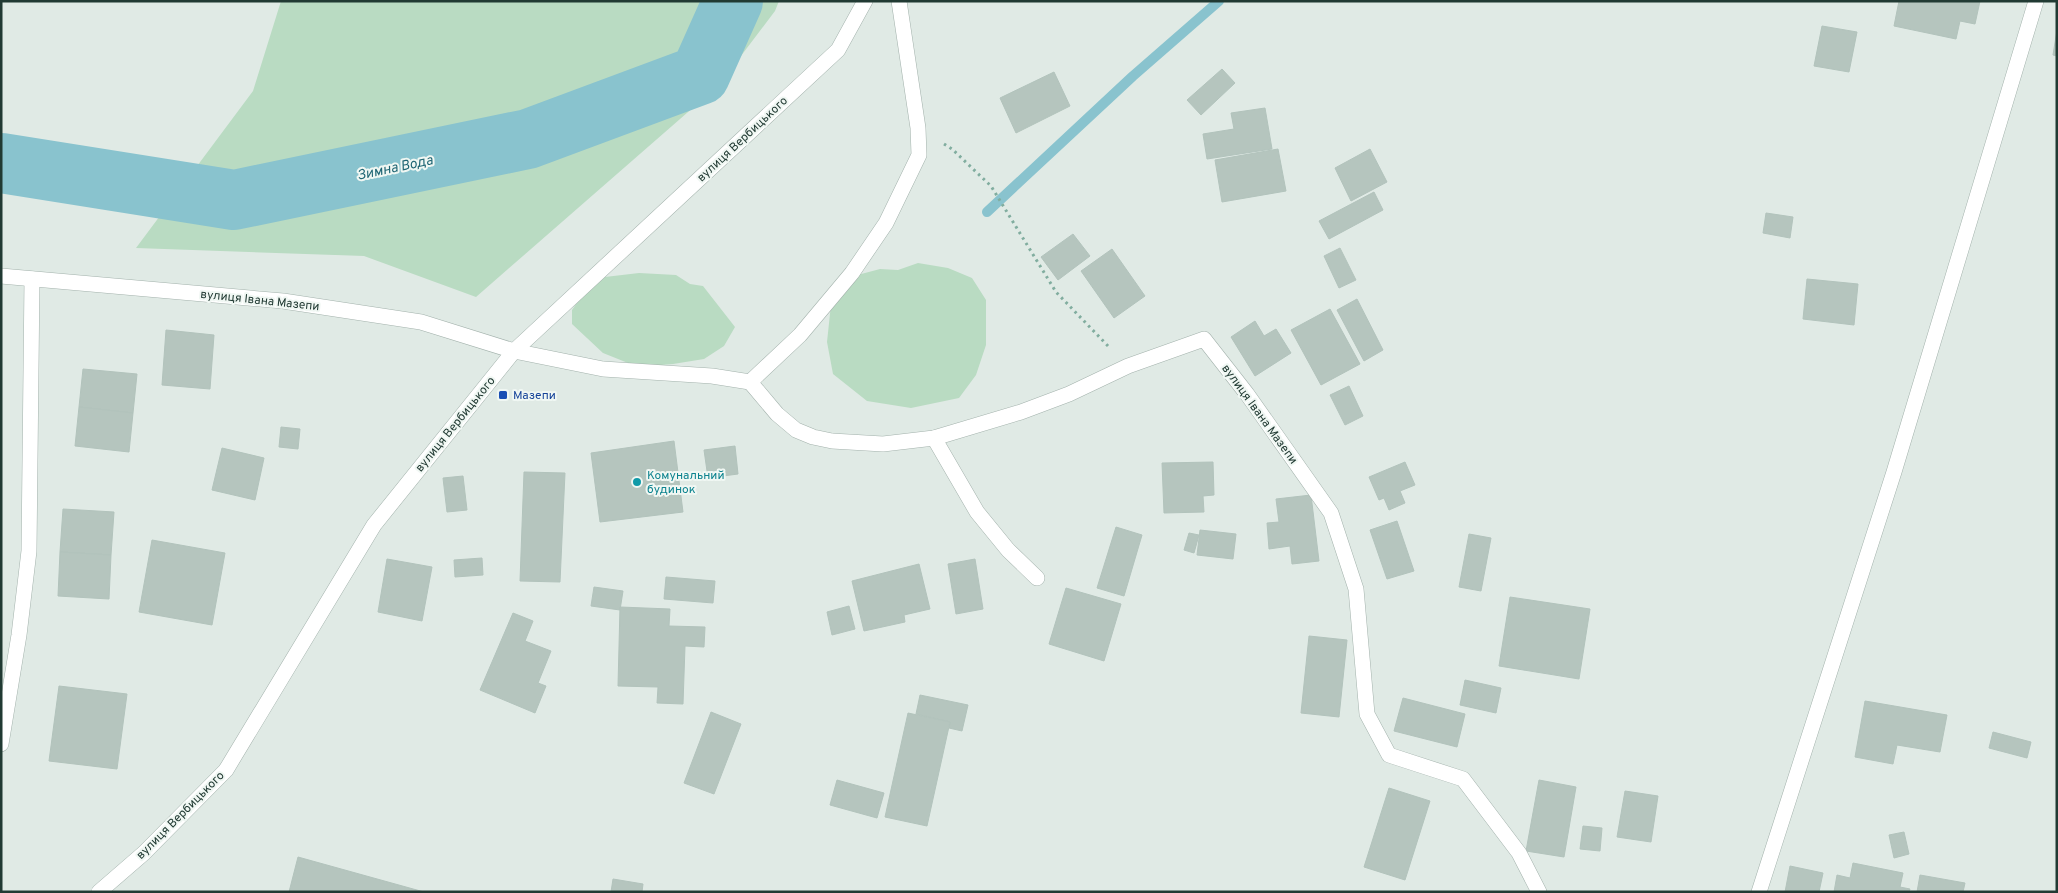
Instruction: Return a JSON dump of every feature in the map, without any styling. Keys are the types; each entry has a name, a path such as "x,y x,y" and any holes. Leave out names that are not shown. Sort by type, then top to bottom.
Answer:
{"street":[{"name":"вулиця Вербицького","path":"99,892 144,853 226,770 374,525 514,351 838,50 866,1"},
{"path":"750,382 800,335 852,273 886,223 919,155 918,128 899,1"},
{"path":"1758,892 1894,472 2036,1"},
{"name":"вулиця Івана Мазепи","path":"1,276 283,301 422,322 514,351 603,368 712,376 750,382 777,414 796,430 813,437 856,443 882,444 934,438 1021,412 1069,394 1128,366 1204,339 1247,394 1331,514 1356,589 1367,714 1389,755 1463,779 1519,853 1540,892"},
{"path":"1,744 19,635 28,551 32,279"},
{"path":"934,438 978,512 1008,550 1037,578"}],"path":[{"path":"918,128 952,149 990,186 1056,292 1128,366"}],"green space":[{"path":"281,1 779,1 775,11 719,85 476,297 364,256 136,248 253,91"},
{"path":"918,263 948,268 972,278 986,300 986,345 976,375 959,398 911,408 867,401 833,374 827,342 832,295 850,277 880,269 898,270"},
{"path":"639,273 676,275 690,284 703,286 735,327 724,346 704,359 638,367 603,353 572,324 572,310 581,297 605,277"}],"building":[{"path":"1899,1 1980,1 1975,24 1960,21 1956,39 1894,26"},
{"path":"1822,26 1857,32 1849,72 1814,66"},
{"path":"2057,30 2057,56 2053,55"},
{"path":"1222,69 1235,83 1201,115 1187,100"},
{"path":"1054,72 1070,106 1016,133 1000,98"},
{"path":"1265,108 1272,149 1207,159 1203,134 1234,129 1231,113"},
{"path":"1278,149 1286,191 1222,202 1215,160"},
{"path":"1370,149 1387,182 1351,201 1335,168"},
{"path":"1374,192 1383,210 1329,239 1319,221"},
{"path":"1766,213 1793,217 1790,238 1763,233"},
{"path":"1073,234 1090,256 1058,280 1041,257"},
{"path":"1340,248 1356,280 1339,288 1324,256"},
{"path":"1112,249 1145,296 1114,318 1081,271"},
{"path":"1807,279 1858,284 1854,325 1803,319"},
{"path":"1357,299 1383,350 1364,361 1337,310"},
{"path":"1330,309 1360,364 1321,385 1291,330"},
{"path":"1255,321 1264,336 1276,329 1291,353 1255,376 1231,337"},
{"path":"166,330 214,335 210,389 162,385"},
{"path":"83,369 137,374 133,413 79,407"},
{"path":"1349,386 1363,416 1345,425 1330,395"},
{"path":"79,407 133,413 129,452 75,446"},
{"path":"281,427 300,429 298,449 279,447"},
{"name":"Комунальний будинок","path":"674,441 683,512 600,522 591,453"},
{"path":"735,446 738,474 708,478 704,450"},
{"path":"222,448 264,458 255,500 212,490"},
{"path":"1213,462 1214,495 1203,496 1204,512 1164,513 1162,463"},
{"path":"1405,462 1415,485 1400,491 1405,503 1389,510 1384,498 1379,500 1369,477"},
{"path":"524,472 565,473 560,582 520,581"},
{"path":"463,476 467,510 447,512 443,478"},
{"path":"1311,495 1319,561 1292,564 1290,546 1269,549 1267,523 1279,522 1276,499"},
{"path":"63,509 114,512 111,555 60,552"},
{"path":"1397,521 1414,571 1387,579 1370,530"},
{"path":"1116,527 1142,535 1124,596 1097,588"},
{"path":"1200,530 1236,534 1233,559 1197,555"},
{"path":"1189,533 1199,535 1194,553 1184,550"},
{"path":"1469,534 1491,538 1481,591 1459,587"},
{"path":"152,540 225,553 212,625 139,612"},
{"path":"60,552 111,555 109,599 58,596"},
{"path":"482,558 483,575 455,577 454,560"},
{"path":"387,559 432,567 422,621 378,612"},
{"path":"975,559 983,609 956,614 948,564"},
{"path":"919,564 930,609 904,615 905,622 864,631 852,581"},
{"path":"666,577 715,581 713,603 664,599"},
{"path":"594,587 623,591 620,610 591,606"},
{"path":"1066,588 1121,604 1104,661 1049,644"},
{"path":"1510,597 1590,609 1579,679 1499,666"},
{"path":"849,606 855,629 832,635 827,612"},
{"path":"620,607 670,609 669,626 705,627 704,647 685,646 683,704 657,703 658,687 618,686"},
{"path":"513,613 533,621 525,641 551,651 538,683 546,686 535,713 480,690"},
{"path":"1309,636 1347,640 1339,717 1301,713"},
{"path":"1465,680 1501,688 1496,713 1460,705"},
{"path":"59,686 127,694 117,769 49,761"},
{"path":"920,695 968,705 962,731 949,728 950,722 916,714"},
{"path":"1403,698 1465,714 1457,747 1394,731"},
{"path":"1865,701 1947,715 1940,752 1897,745 1893,764 1855,757"},
{"path":"711,712 741,724 714,794 684,783"},
{"path":"908,713 950,722 927,826 885,817"},
{"path":"1993,732 2031,742 2027,758 1989,748"},
{"path":"837,780 884,793 877,818 830,805"},
{"path":"1539,780 1576,787 1564,857 1526,851"},
{"path":"1389,788 1430,801 1405,880 1364,867"},
{"path":"1625,791 1658,796 1651,842 1617,837"},
{"path":"1583,826 1602,828 1600,851 1580,849"},
{"path":"1904,832 1909,854 1894,858 1889,835"},
{"path":"298,857 424,892 289,892"},
{"path":"1853,863 1903,873 1900,887 1910,889 1909,892 1834,892 1837,875 1850,878"},
{"path":"1790,866 1823,873 1819,892 1785,892"},
{"path":"1920,875 1965,883 1963,892 1917,892"},
{"path":"613,879 643,884 642,892 611,892"}],"waterway":[{"name":"Зимна Вода","path":"1,163 234,200 528,139 700,75 733,1"},
{"path":"987,212 1133,76 1219,1"}],"place":[{"name":"Мазепи","path":"503,395"},
{"name":"Комунальний будинок","path":"637,482"}]}
